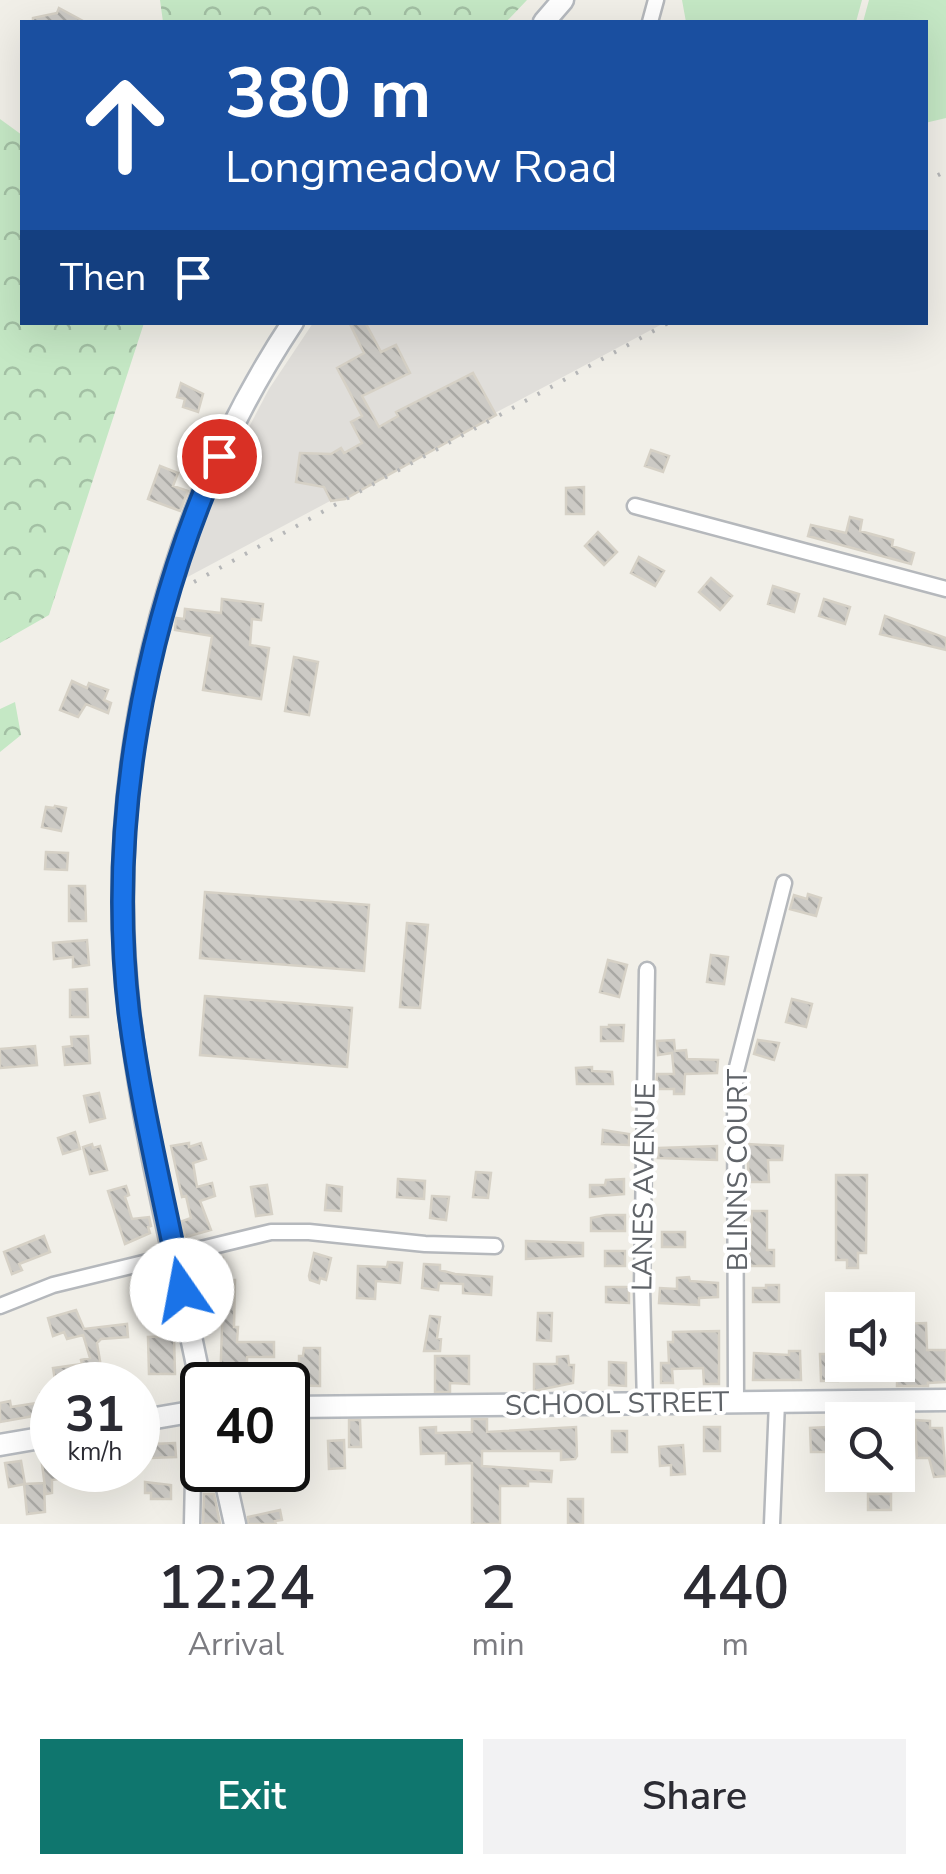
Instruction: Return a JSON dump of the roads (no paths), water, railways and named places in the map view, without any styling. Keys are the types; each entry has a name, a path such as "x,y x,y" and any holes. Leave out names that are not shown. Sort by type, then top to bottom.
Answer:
{"street":[{"path":"546,20 563,0"},
{"path":"197,1362 156,1175 135,1054 122,904 125,834 150,661 177,567 219,456 291,325"},
{"path":"635,506 946,589"},
{"name":"BLINNS COURT","path":"736,1403 735,1075 784,883"},
{"name":"LANES AVENUE","path":"645,1404 642,1286 647,970"},
{"path":"0,1306 53,1285 258,1233 277,1231 495,1246"},
{"name":"SCHOOL STREET","path":"310,1407 946,1400"},
{"path":"772,1524 777,1402"},
{"path":"0,1445 30,1440"},
{"path":"192,1492 192,1524"},
{"path":"227,1492 235,1524"}],"railway":[{"path":"928,180 946,171"},
{"path":"194,582 665,325"}]}
